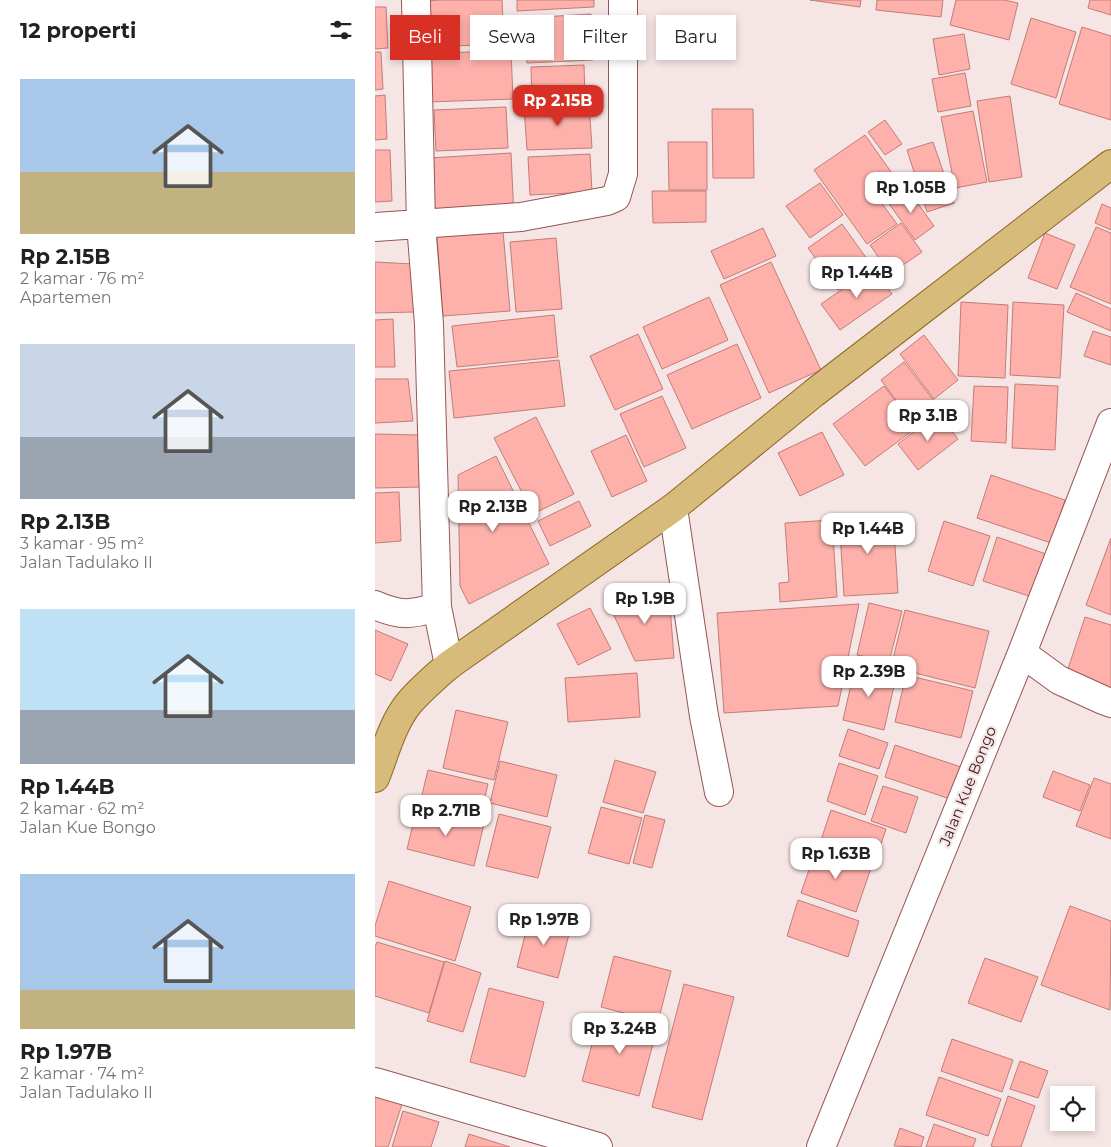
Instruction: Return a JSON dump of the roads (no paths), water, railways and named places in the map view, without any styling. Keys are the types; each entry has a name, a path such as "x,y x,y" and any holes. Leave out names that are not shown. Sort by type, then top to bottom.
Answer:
{"main road":[{"path":"375,778 387,744 387,725 426,685 449,665 673,508 814,393 1111,164"}],"street":[{"path":"416,0 421,224 429,324 437,607 449,665"},
{"path":"375,227 521,217 607,201 616,197 623,174 623,0"},
{"name":"Jalan Kue Bongo","path":"821,1147 1022,653 1111,423"},
{"path":"673,508 704,716 719,792"},
{"path":"375,606 397,613 424,611 437,607"},
{"path":"1022,653 1059,680 1111,703"},
{"path":"375,1082 598,1147"}]}
